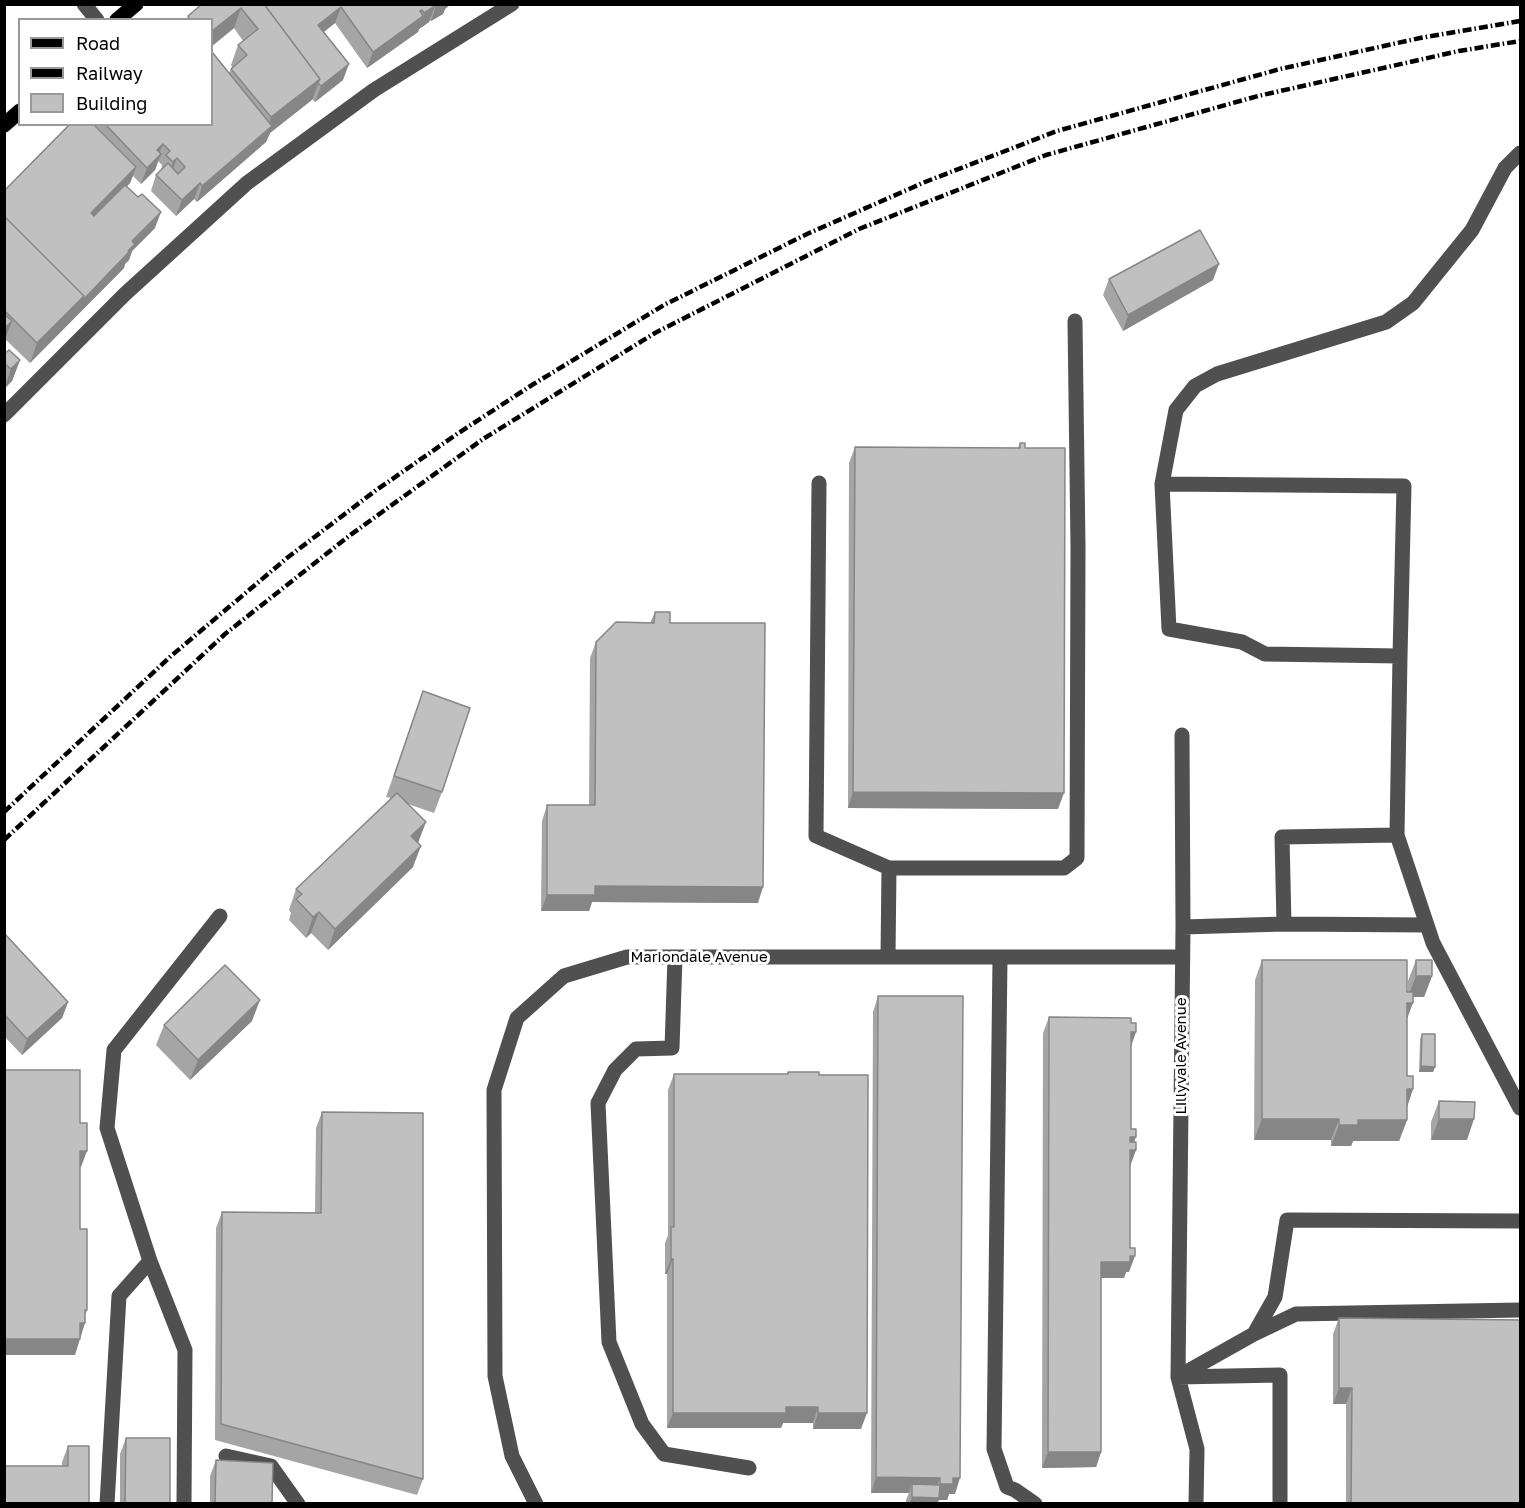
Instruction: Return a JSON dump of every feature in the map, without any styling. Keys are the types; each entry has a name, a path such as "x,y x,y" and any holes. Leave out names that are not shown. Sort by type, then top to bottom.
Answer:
{"main road":[{"path":"119,18 136,4"},
{"path":"4,125 18,113"}],"street":[{"path":"84,4 95,18"},
{"path":"4,415 125,294 247,183 374,90 512,4"},
{"path":"1400,656 1265,654 1242,642 1169,629 1162,484 1176,410 1195,386 1217,374 1386,322 1413,303 1472,230 1505,168 1521,153"},
{"path":"819,483 816,836 889,868 1064,868 1077,858 1076,321"},
{"path":"1162,484 1404,486 1397,835 1433,943 1521,1108"},
{"name":"Lillyvale Avenue","path":"1182,735 1183,927 1178,1377 1197,1449 1196,1503"},
{"path":"1284,924 1282,837 1397,835"},
{"path":"888,957 889,868"},
{"path":"184,1503 185,1350 150,1261 107,1128 114,1050 220,916"},
{"path":"1183,927 1284,924 1426,925"},
{"name":"Mariondale Avenue","path":"536,1503 512,1456 495,1376 494,1090 517,1018 564,976 627,957 1181,957"},
{"path":"675,957 672,1048 636,1049 615,1070 598,1103 609,1342 642,1424 664,1454 748,1468"},
{"path":"1000,958 994,1449 1007,1487 1016,1490 1035,1503"},
{"path":"1254,1334 1275,1297 1287,1220 1521,1221"},
{"path":"107,1503 119,1296 150,1261"},
{"path":"1178,1377 1254,1334 1296,1314 1521,1310"},
{"path":"1178,1377 1280,1375 1280,1503"},
{"path":"226,1456 271,1466 298,1503"}],"building":[{"path":"202,4 264,4 320,79 271,117 231,69 247,55 238,45 258,29 241,8 213,30 213,18 189,18 188,16"},
{"path":"264,4 434,4 435,6 424,13 420,11 423,16 373,52 341,7 318,25 349,64 321,86 318,83 320,79"},
{"path":"213,53 272,126 202,186 200,183 182,200 156,175 168,163 178,174 185,167 177,158 173,162 166,155 170,151 163,144 157,150 161,154 147,168 107,126 213,126"},
{"path":"68,126 95,126 136,167 91,213 94,216 125,185 138,197 142,194 161,212 132,241 135,244 129,252 82,301 84,296 4,216 4,191"},
{"path":"4,216 84,296 37,343 4,310"},
{"path":"1200,230 1219,264 1128,315 1109,279"},
{"path":"4,314 12,321 4,329"},
{"path":"9,350 20,360 11,369 4,363 4,354"},
{"path":"1020,443 1025,443 1025,448 1065,448 1064,793 853,792 855,447 1020,448"},
{"path":"655,612 670,612 670,623 765,623 763,887 595,886 595,895 547,895 547,805 595,805 596,642 616,622 654,623"},
{"path":"423,691 470,708 442,792 394,776"},
{"path":"397,793 426,822 411,836 421,846 335,929 319,912 313,917 296,899 302,894 296,889"},
{"path":"4,933 68,1002 27,1039 4,1014"},
{"path":"1262,960 1407,960 1407,992 1413,992 1413,1003 1407,1003 1407,1076 1413,1076 1413,1089 1407,1089 1407,1120 1358,1120 1358,1125 1339,1125 1339,1119 1262,1119"},
{"path":"1416,960 1432,960 1432,976 1416,976"},
{"path":"225,965 260,1000 198,1060 164,1025"},
{"path":"878,996 963,996 960,1478 953,1478 953,1484 940,1484 940,1478 876,1477"},
{"path":"1049,1017 1131,1018 1131,1023 1136,1023 1136,1032 1131,1032 1131,1129 1136,1129 1136,1137 1130,1137 1130,1142 1136,1142 1136,1150 1130,1150 1130,1248 1135,1248 1135,1256 1130,1256 1130,1262 1101,1262 1101,1452 1048,1452"},
{"path":"1422,1034 1435,1034 1435,1067 1421,1066"},
{"path":"4,1070 80,1070 80,1123 87,1123 87,1151 80,1151 80,1229 87,1229 87,1310 85,1310 85,1323 80,1323 80,1339 4,1339"},
{"path":"788,1072 819,1072 819,1075 868,1075 867,1413 818,1413 818,1407 786,1407 786,1413 673,1413 671,1227 674,1227 674,1074 788,1074"},
{"path":"1439,1101 1475,1102 1474,1119 1439,1119"},
{"path":"322,1112 423,1113 423,1479 221,1424 222,1212 321,1213"},
{"path":"1339,1318 1521,1320 1521,1503 1351,1503 1352,1388 1339,1388"},
{"path":"126,1438 170,1438 170,1503 125,1503"},
{"path":"68,1446 89,1446 89,1503 4,1503 4,1466 68,1466"},
{"path":"216,1460 273,1463 272,1503 215,1503"},
{"path":"912,1484 940,1485 939,1498 912,1497"}],"railway":[{"path":"4,812 171,656 287,558 375,491 457,434 532,385 664,305 807,234 925,182 1057,131 1280,69 1420,38 1520,21"},
{"path":"4,840 225,634 349,536 483,439 655,333 859,229 1046,155 1258,96 1459,51 1520,41"}]}
